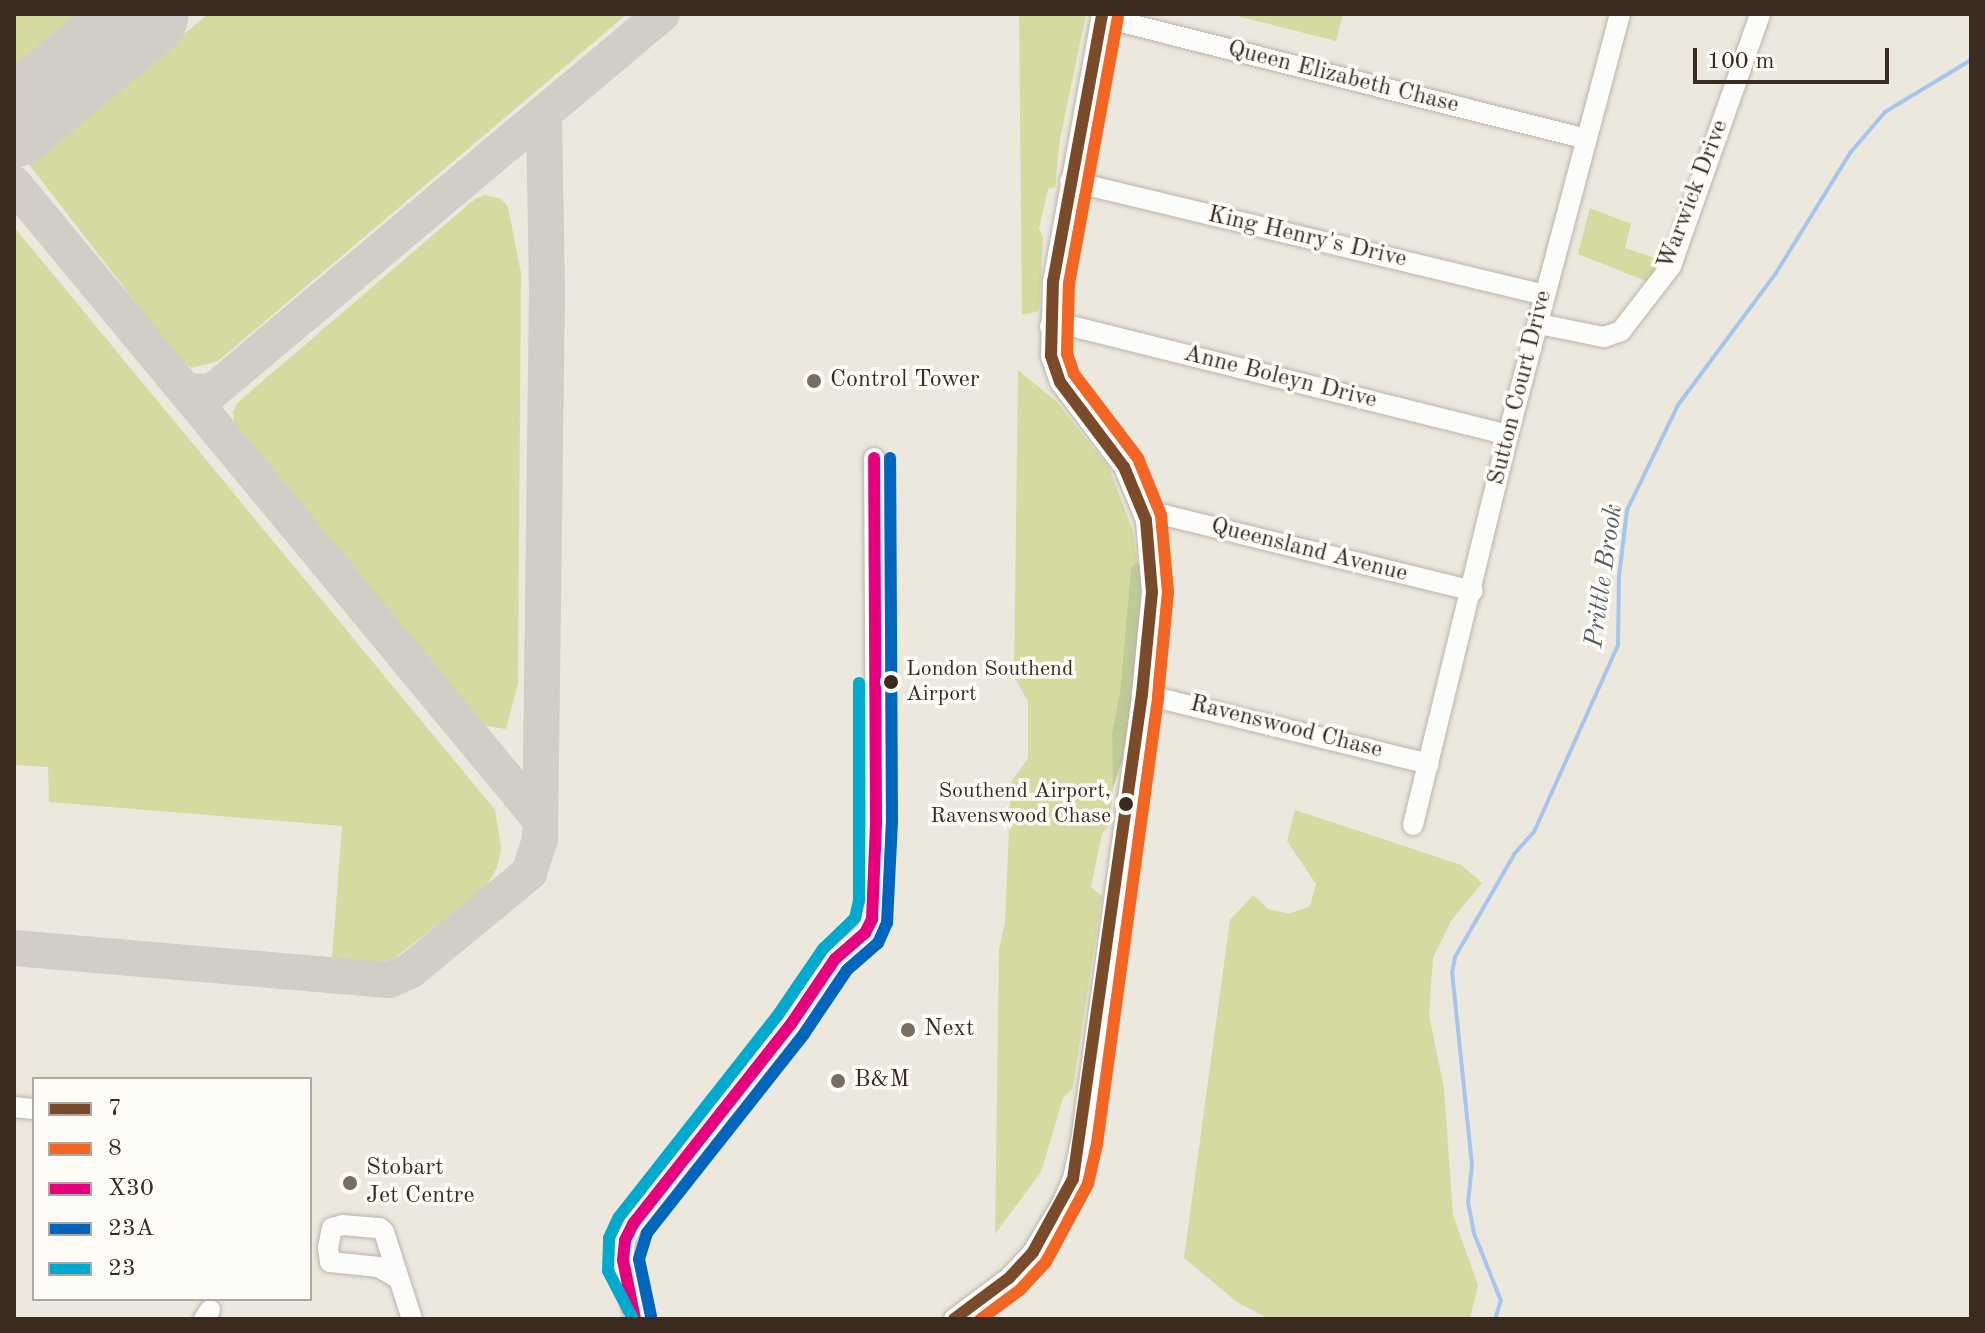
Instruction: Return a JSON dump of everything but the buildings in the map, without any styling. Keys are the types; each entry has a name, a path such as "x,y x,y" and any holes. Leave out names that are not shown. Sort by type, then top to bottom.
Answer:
{"street":[{"name":"Sutton Court Drive","path":"1413,825 1473,591 1508,435 1620,14"},
{"name":"Warwick Drive","path":"1539,324 1604,337 1621,331 1671,266 1760,14"},
{"name":"Queen Elizabeth Chase","path":"1102,16 1585,139"},
{"path":"960,1315 1009,1278 1033,1252 1063,1202 1081,1142 1142,694 1152,592 1146,520 1124,467 1060,382 1051,356 1053,282 1102,16"},
{"name":"King Henry's Drive","path":"1070,181 1545,295"},
{"name":"Anne Boleyn Drive","path":"1050,326 1075,327 1508,435"},
{"path":"630,1313 624,1250 633,1224 791,1024 839,954 868,929 875,903 874,458"},
{"name":"Queensland Avenue","path":"1146,520 1164,515 1473,591"},
{"name":"Ravenswood Chase","path":"1142,694 1429,764"},
{"path":"397,1278 412,1319"},
{"path":"626,1278 651,1319"}],"green space":[{"path":"14,14 97,14 14,84"},
{"path":"208,14 627,14 218,361 192,368 180,360 28,163"},
{"path":"1019,14 1086,14 1060,139 1055,187 1048,189 1039,229 1043,238 1039,311 1022,315"},
{"path":"1229,14 1343,14 1336,41"},
{"path":"485,195 501,199 508,207 521,273 518,683 506,729 473,724 235,434 233,412 237,403 475,199"},
{"path":"1590,208 1631,224 1625,248 1667,262 1651,283 1578,254"},
{"path":"14,227 495,810 501,848 497,868 485,888 392,960 360,966 332,957 342,826 49,802 48,767 14,765"},
{"path":"1018,370 1057,402 1109,468 1133,531 1137,562 1131,567 1120,692 1112,732 1114,775 1110,824 1102,834 1091,887 1102,896 1073,1088 1063,1098 1041,1172 995,1234 999,949 1005,922 1011,782 1028,758 1028,701 1014,677"},
{"path":"1137,562 1144,574 1135,683 1126,748 1113,788 1112,732 1120,692 1131,567"},
{"path":"1295,810 1461,865 1482,883 1451,921 1433,958 1429,1015 1444,1088 1453,1215 1478,1285 1470,1319 1269,1319 1237,1302 1184,1258 1230,920 1253,895 1268,909 1289,914 1310,906 1316,884 1287,841"}],"waterway":[{"name":"Prittle Brook","path":"1495,1319 1501,1301 1474,1233 1468,1203 1472,1165 1452,973 1455,957 1515,853 1534,832 1618,645 1619,577 1627,510 1678,405 1776,273 1850,153 1885,112 1971,60"}],"taxiway":[{"path":"187,392 213,391 662,14"},
{"path":"14,948 389,980 411,970 529,873 540,839 547,291 544,114"},
{"path":"14,125 18,120"},
{"path":"14,184 538,817"}],"runway":[{"path":"14,123 145,14"}],"transit line":[{"name":"7","path":"954,1319 1009,1278 1033,1252 1073,1179 1142,694 1152,592 1146,520 1124,467 1060,382 1051,356 1053,282 1102,14"},
{"name":"8","path":"981,1319 1020,1290 1046,1262 1088,1184 1097,1144 1158,696 1168,592 1161,515 1138,458 1074,374 1067,354 1069,284 1118,17"},
{"name":"X30","path":"635,1319 623,1260 625,1240 633,1224 791,1024 835,959 865,933 872,919 876,822 874,458"},
{"name":"23A","path":"651,1316 639,1259 647,1233 804,1034 847,970 878,943 887,923 892,822 890,458"},
{"name":"23","path":"633,1319 608,1271 609,1238 619,1217 778,1015 823,949 855,918 859,901 859,683"}],"place":[{"name":"Control Tower","path":"814,381"},
{"name":"London Southend Airport","path":"891,682"},
{"name":"Southend Airport, Ravenswood Chase","path":"1126,804"},
{"name":"Next","path":"908,1030"},
{"name":"B&M","path":"838,1081"},
{"name":"Stobart Jet Centre","path":"350,1183"}]}
